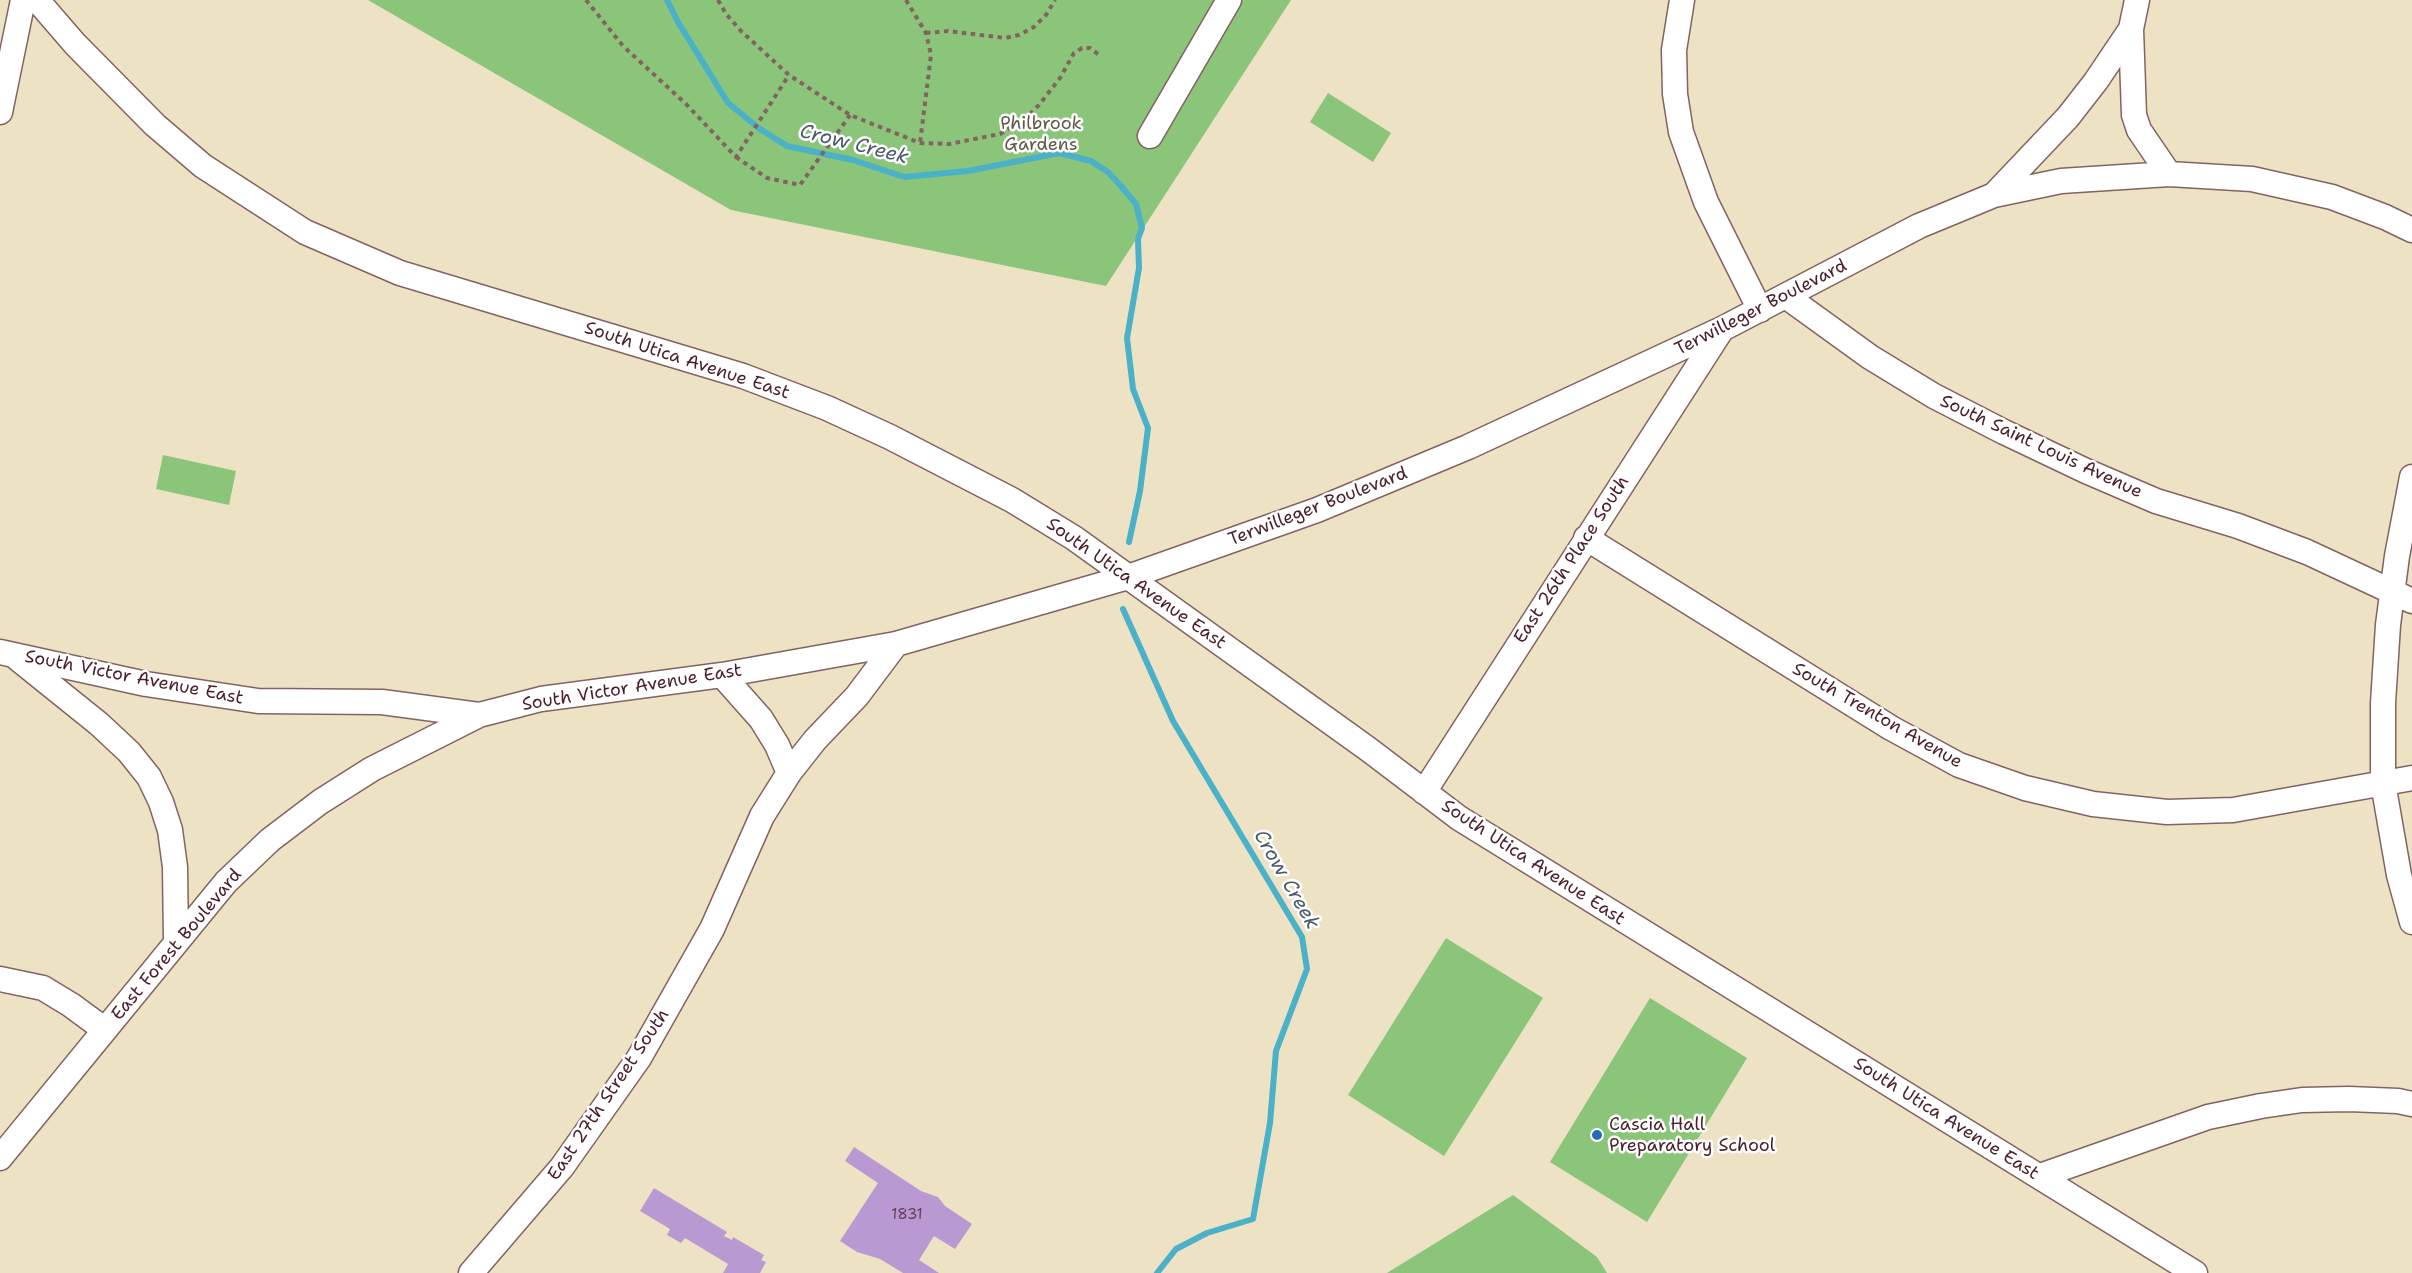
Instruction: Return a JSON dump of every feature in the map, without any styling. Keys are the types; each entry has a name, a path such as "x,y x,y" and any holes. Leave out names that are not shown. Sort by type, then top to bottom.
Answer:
{"street":[{"path":"0,112 23,0"},
{"name":"South Utica Avenue East","path":"37,0 75,44 155,125 203,166 305,232 400,273 743,375 827,408 899,441 1012,500 1074,538 1368,749 1448,810 1555,879 2195,1273"},
{"path":"1149,136 1229,0"},
{"path":"1682,0 1674,50 1675,94 1681,132 1706,202 1760,310"},
{"path":"2137,0 2131,29 2134,115 2139,130 2169,174"},
{"path":"1994,195 2068,117 2096,81 2131,29"},
{"name":"Terwilleger Boulevard","path":"1128,577 1339,501 1468,447 1722,329 1919,226 1994,195 2061,181 2169,174 2252,179 2332,198 2385,217 2412,230"},
{"name":"South Saint Louis Avenue","path":"1787,297 1870,357 1934,396 2004,432 2156,501 2238,526 2307,552 2402,597"},
{"name":"East 26th Place South","path":"1424,792 1722,329"},
{"path":"2412,477 2402,597 2388,625 2383,704 2383,783 2399,875 2412,922"},
{"name":"South Trenton Avenue","path":"1586,538 1891,728 1959,765 2025,788 2093,804 2168,812 2233,810 2412,778"},
{"path":"896,644 1128,577"},
{"name":"South Victor Avenue East","path":"7,654 146,684 258,701 382,702 479,715 541,699 722,675 896,644"},
{"name":"East 27th Street South","path":"471,1273 562,1167 639,1058 712,929 762,816 789,773 815,740 857,696 896,644"},
{"name":"South Victor Avenue East","path":"7,654 99,724 129,752 149,777 170,830 176,867 176,943"},
{"path":"722,675 761,719 777,745 789,773"},
{"name":"East Forest Boulevard","path":"0,1158 226,882 270,840 320,802 372,769 479,715"},
{"path":"0,979 43,988 105,1030"},
{"path":"2040,1176 2208,1117 2302,1100 2408,1097"}],"path":[{"path":"586,0 623,46 687,105 736,157 767,178 800,185 850,115"},
{"path":"718,0 726,14 741,31 789,75 850,115 920,143 949,144 1000,134 1026,118 1039,105 1060,78 1074,53 1082,48 1090,48 1099,55"},
{"path":"906,0 926,33 930,64 920,143"},
{"path":"926,33 948,31 1005,38 1019,35 1034,27 1046,15 1055,0"},
{"path":"736,157 789,75"}],"green space":[{"name":"Philbrook Gardens","path":"368,0 1291,0 1106,286 731,210"},
{"path":"1328,93 1391,133 1373,162 1310,122"},
{"path":"163,455 236,471 229,505 156,489"},
{"path":"1446,938 1543,998 1444,1156 1348,1095"},
{"path":"1650,998 1747,1058 1647,1222 1550,1162"},
{"path":"1513,1195 1597,1257 1607,1273 1387,1273"}],"building":[{"path":"854,1147 921,1191 938,1197 945,1206 972,1224 955,1249 934,1236 919,1260 939,1273 903,1273 880,1259 857,1252 840,1241 878,1183 845,1161"},
{"path":"654,1188 727,1232 724,1236 732,1240 733,1237 764,1255 761,1260 766,1262 760,1273 723,1273 728,1264 685,1238 681,1243 667,1235 670,1229 640,1211"}],"waterway":[{"name":"Crow Creek","path":"667,0 728,103 760,129 787,146 853,160 904,177 968,171 1059,153 1091,161 1108,172 1121,186 1136,204 1142,228 1138,239 1139,268 1127,338 1133,389 1148,428 1140,491 1129,542"},
{"name":"Crow Creek","path":"1123,609 1173,721 1302,937 1307,969 1276,1051 1270,1123 1253,1219 1207,1233 1176,1249 1157,1273"}],"place":[{"name":"Cascia Hall Preparatory School","path":"1597,1135"}]}
